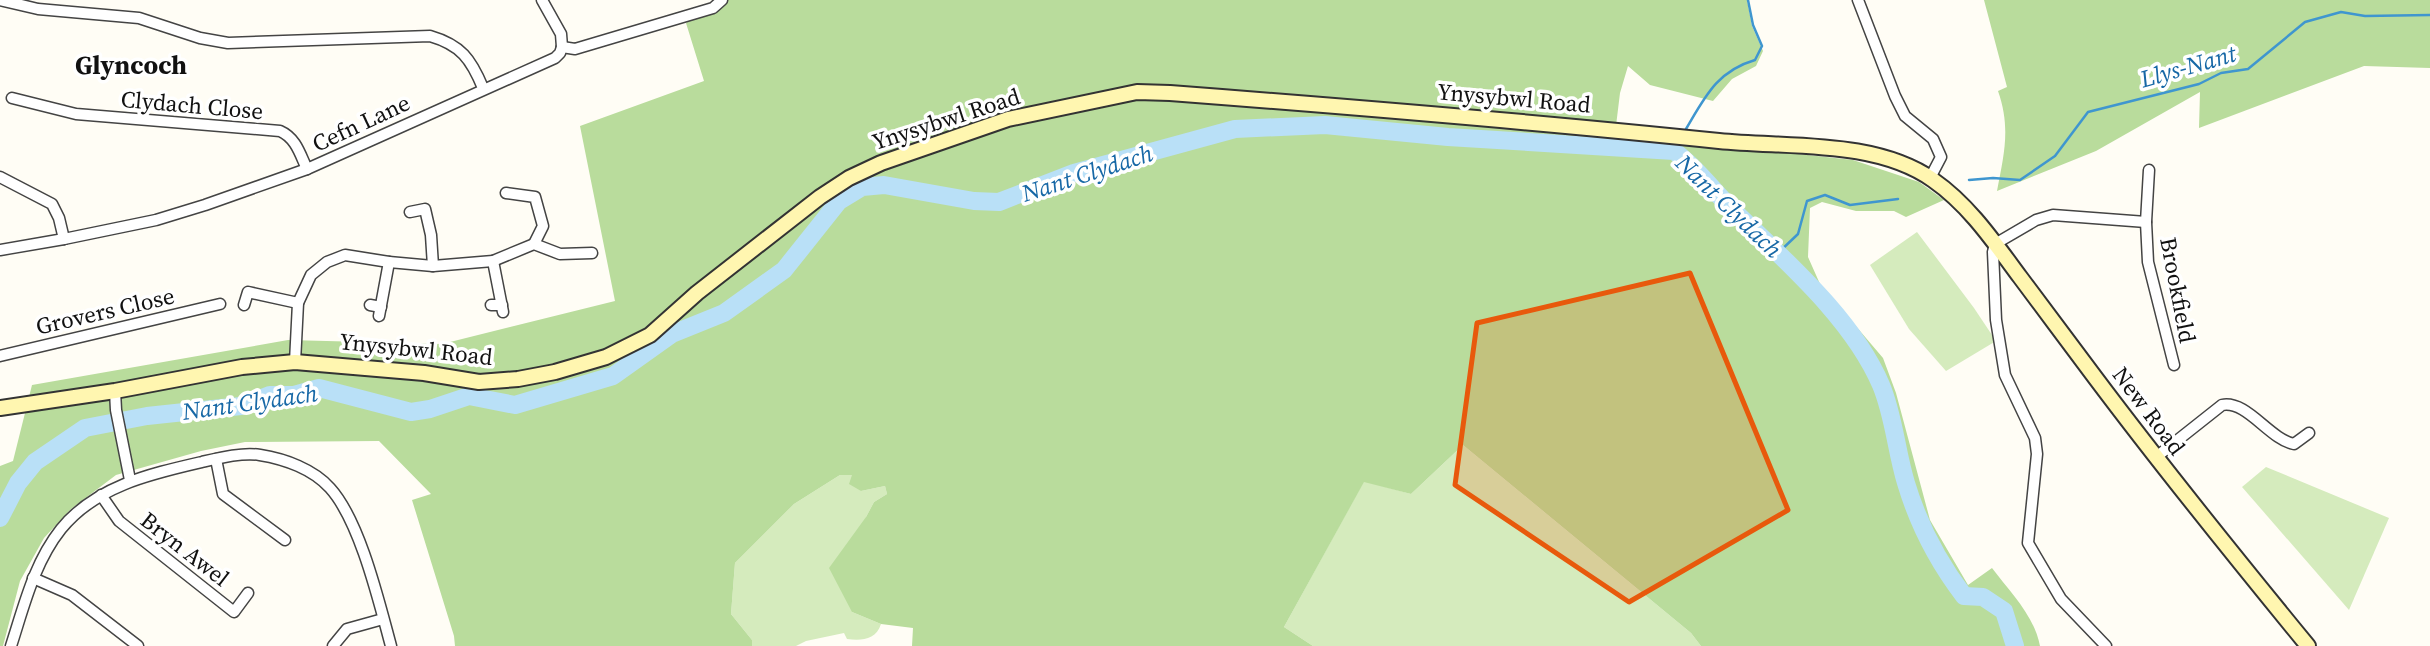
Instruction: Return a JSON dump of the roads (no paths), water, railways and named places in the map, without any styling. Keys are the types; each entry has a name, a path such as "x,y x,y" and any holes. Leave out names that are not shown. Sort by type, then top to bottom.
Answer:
{"main road":[{"name":"Ynysybwl Road","path":"0,408 115,391 242,367 295,362 424,373 478,382 518,379 555,372 606,357 650,335 708,285 820,197 849,178 881,163 1008,119 1137,92 1522,121 1724,142 1831,149 1878,156 1930,178 1959,200"},
{"name":"New Road","path":"1959,200 2155,458 2308,646"}],"street":[{"path":"0,0 139,18 200,38 228,43 430,36 447,41 462,50 483,88"},
{"path":"542,0 561,34 562,47"},
{"name":"Cefn Lane","path":"0,250 156,220 307,169 555,58 562,47 575,49 713,8 722,0"},
{"path":"1858,0 1905,116 1933,139 1941,157 1930,178"},
{"name":"Clydach Close","path":"12,98 76,114 280,131 294,141 307,169"},
{"name":"Brookfield","path":"2149,170 2146,222 2148,262 2174,365"},
{"path":"0,177 52,204 64,239"},
{"path":"295,362 298,303 311,275 327,262 345,255 433,266 493,261 534,244 542,226 535,197 506,193"},
{"path":"410,212 425,209 431,236 433,266"},
{"name":"Brookfield","path":"1995,244 2036,220 2053,215 2146,222"},
{"path":"534,244 559,254 592,253"},
{"path":"1995,244 1995,310 2005,374 2035,438 2037,454 2028,543 2062,599 2106,646"},
{"path":"493,261 498,307"},
{"path":"377,310 389,262"},
{"path":"244,305 248,292 298,303"},
{"name":"Grovers Close","path":"0,356 220,304"},
{"path":"115,391 116,410 130,480"},
{"path":"2155,458 2222,405 2231,403 2284,442 2294,444 2309,433"},
{"path":"12,646 33,578 60,530 78,511 130,480 216,459 257,454 302,467 330,488 351,518 391,646"},
{"path":"216,459 223,494 285,540"},
{"name":"Bryn Awel","path":"101,495 119,521 234,612 248,593"},
{"path":"33,578 72,595 138,646"},
{"path":"333,646 347,629 383,619"}],"waterway":[{"path":"1686,129 1699,106 1721,78 1755,60 1762,46 1753,25 1748,0"},
{"name":"Llys-Nant","path":"1969,180 2020,180 2055,156 2088,112 2199,84 2221,73 2248,69 2305,22 2341,12 2365,16 2430,15"},
{"name":"Nant Clydach","path":"0,518 18,483 35,462 85,428 147,416 241,406 270,395 294,395 319,388 411,412 430,409 469,396 515,405 613,376 672,334 724,313 784,270 839,201 862,187 884,185 974,201 999,202 1074,173 1235,129 1325,125 1448,137 1674,151 1682,157 1814,290 1852,336 1881,385 1906,483 1930,542 1964,596 1983,597 2004,611 2015,646"},
{"path":"1674,151 1679,144"},
{"name":"Llys-Nant","path":"1778,253 1798,234 1807,201 1825,195 1850,205 1898,199"}],"district":[{"name":"Glyncoch","path":"131,65"}]}
